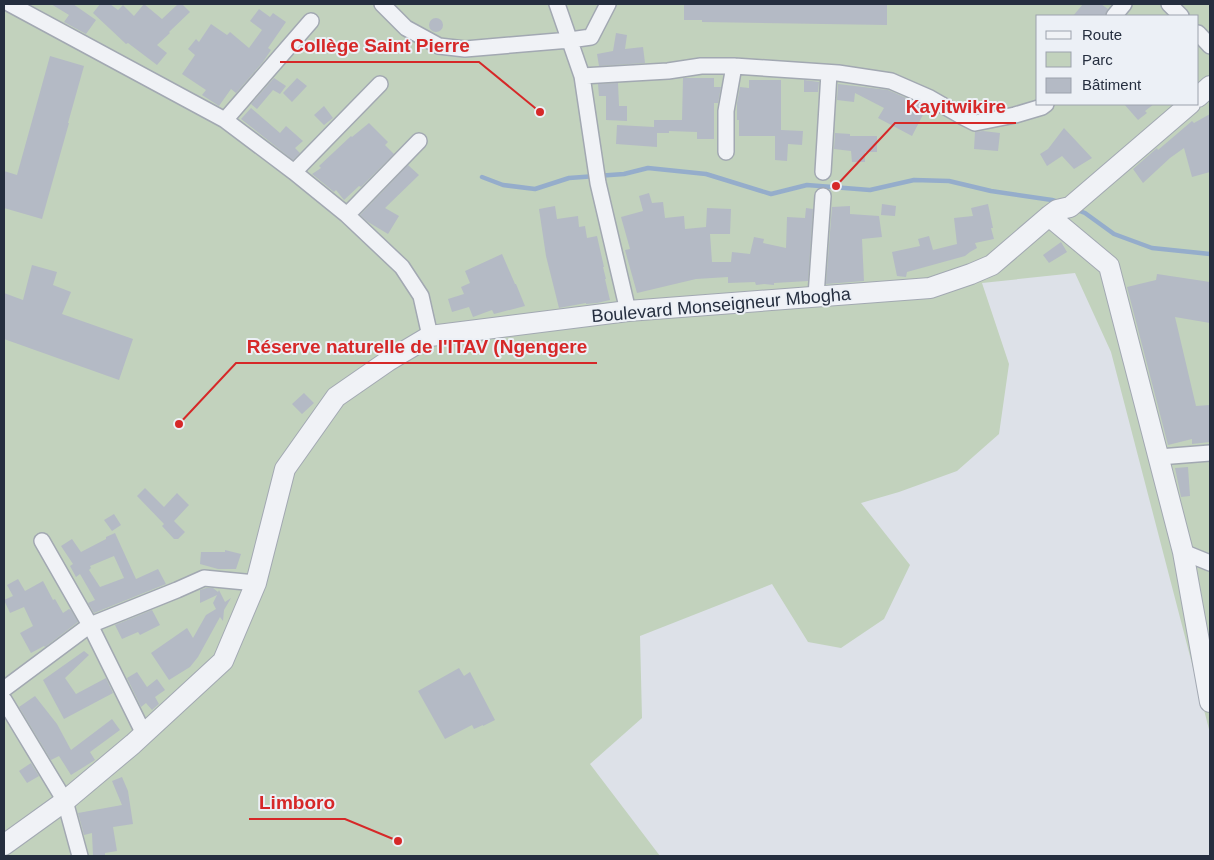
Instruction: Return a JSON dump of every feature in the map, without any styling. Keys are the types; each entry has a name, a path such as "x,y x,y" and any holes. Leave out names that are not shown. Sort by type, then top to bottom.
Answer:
{"street":[{"path":"10,4 225,120 294,172 347,215 402,267 421,296 430,336"},
{"path":"382,4 406,28 439,46 465,50 591,37 608,4"},
{"path":"557,4 582,76 598,179 628,310"},
{"path":"1115,15 1124,4"},
{"path":"1169,4 1180,15"},
{"path":"225,120 311,21"},
{"path":"1199,34 1210,46"},
{"path":"582,76 668,71 701,66 734,66 829,73 892,81 930,98 975,123 1015,115 1045,105"},
{"path":"726,152 726,111 734,66"},
{"path":"824,172 829,73"},
{"path":"294,172 380,84"},
{"path":"1199,96 1210,86"},
{"name":"Boulevard Monseigneur Mbogha","path":"4,845 65,801 144,734 223,662 256,583 285,469 336,397 388,361 430,336 628,310 930,288 992,265 1189,105"},
{"path":"347,215 419,141"},
{"path":"816,296 823,196"},
{"path":"1059,211 1109,266 1183,552 1210,702"},
{"path":"1159,457 1210,453"},
{"path":"42,541 90,625 144,734"},
{"path":"1183,552 1210,563"},
{"path":"4,690 90,625 204,578 256,583"},
{"path":"4,700 65,801 80,856"}],"green space":[{"path":"4,4 1210,4 1210,733 1111,352 1075,273 982,283 1009,364 999,434 957,471 899,492 861,503 910,565 884,619 841,648 808,642 772,584 640,636 642,718 590,764 660,856 4,856"}],"building":[{"path":"51,4 73,4 96,20 86,34 64,22 69,15"},
{"path":"100,4 110,4 118,10 123,5 134,16 144,4 162,19 178,4 182,4 190,12 157,45 167,53 157,65 128,43 126,44 93,13"},
{"path":"684,4 887,4 887,25 702,22 702,20 684,20"},
{"path":"1083,4 1101,4 1108,9 1105,15 1074,15"},
{"path":"259,9 270,17 273,13 286,22 268,48 271,50 263,62 236,93 231,89 219,106 202,95 206,90 182,74 195,55 188,49 196,39 199,42 211,24 227,35 230,32 249,48 262,30 250,21"},
{"path":"433,18 439,18 443,25 439,32 433,32 429,28 429,22"},
{"path":"616,33 627,35 625,49 643,47 645,63 599,66 597,54 613,51"},
{"path":"50,56 84,66 42,219 4,208 4,171 17,175"},
{"path":"274,78 286,86 280,94 273,90 257,109 251,104"},
{"path":"297,78 307,86 292,102 283,93"},
{"path":"683,78 714,78 714,87 721,87 718,103 714,103 714,139 697,139 697,132 669,131 669,133 657,133 657,147 616,144 617,125 654,127 654,120 682,120"},
{"path":"749,80 781,80 781,130 803,131 802,145 788,144 787,161 775,160 775,136 739,136 737,103 740,87 749,88"},
{"path":"804,80 819,82 818,92 804,92"},
{"path":"618,83 619,106 627,106 627,121 606,120 606,96 599,96 598,84"},
{"path":"838,84 888,90 927,107 912,136 878,118 884,108 855,93 854,102 837,100"},
{"path":"1125,105 1153,105 1145,111 1147,113 1138,120"},
{"path":"324,106 333,118 324,125 314,115"},
{"path":"251,108 280,133 286,126 303,141 295,148 300,153 293,160 241,119"},
{"path":"1210,114 1210,172 1192,177 1184,148 1143,183 1133,169 1192,121 1194,123"},
{"path":"369,123 388,142 385,145 394,154 361,187 359,186 344,200 336,190 334,192 312,174 321,168 319,166 351,136"},
{"path":"1064,128 1092,158 1074,169 1062,156 1047,166 1040,154 1048,149"},
{"path":"975,132 1000,133 998,151 974,149"},
{"path":"835,133 850,134 850,136 877,136 877,152 865,152 865,162 852,162 851,151 834,149"},
{"path":"408,165 419,175 385,208 399,216 388,234 360,215"},
{"path":"649,193 652,203 663,202 665,218 684,216 685,229 706,227 707,208 731,209 730,234 710,234 712,262 731,262 732,252 750,254 754,237 764,239 763,243 786,248 787,217 805,218 806,208 813,209 808,281 756,285 755,282 728,283 728,277 696,279 637,293 625,250 630,249 621,217 643,211 639,196"},
{"path":"882,204 896,206 895,216 881,215"},
{"path":"988,204 994,239 975,243 977,248 965,256 907,272 906,277 897,276 892,252 920,246 918,239 929,236 933,250 957,244 954,218 973,216 971,208"},
{"path":"555,206 557,219 578,216 579,227 585,226 587,238 597,236 610,300 559,308 546,256 539,209"},
{"path":"850,206 850,214 879,216 882,237 862,239 864,281 826,284 832,207"},
{"path":"1061,242 1067,252 1049,263 1043,255"},
{"path":"502,254 525,306 494,314 492,310 473,317 469,307 452,312 448,299 464,294 461,287 470,283 465,271"},
{"path":"32,265 57,272 53,285 71,292 62,314 133,339 119,380 4,339 4,293 23,300"},
{"path":"1157,274 1210,282 1210,323 1175,317 1196,406 1210,405 1210,442 1192,444 1192,439 1168,445 1127,287 1156,280"},
{"path":"304,393 314,403 302,414 292,404"},
{"path":"1188,467 1190,496 1181,497 1175,468"},
{"path":"145,488 164,507 177,493 189,505 174,521 185,532 178,539 174,539 162,526 164,524 137,496"},
{"path":"114,514 121,525 112,531 104,520"},
{"path":"115,533 136,579 158,569 166,584 94,613 88,603 95,600 80,574 76,577 70,566 73,564 61,546 72,539 81,552 106,539 106,537","holes":["114,556 124,578 100,587 89,570 90,566"]},
{"path":"225,550 241,554 236,569 218,569 200,564 201,552 225,552"},
{"path":"18,579 25,591 43,581 53,600 55,599 63,613 69,609 71,610 78,622 45,647 31,653 20,633 33,626 24,607 10,613 4,600 13,596 7,585"},
{"path":"213,588 218,592 219,590 225,602 231,598 224,610 223,621 220,617 198,657 190,667 169,680 151,653 187,628 193,638 206,615 216,609 213,603 217,595 200,603 200,590"},
{"path":"152,610 160,625 140,635 138,632 122,639 115,625"},
{"path":"84,651 89,655 65,678 76,694 106,678 113,693 64,719 43,680"},
{"path":"459,668 464,676 470,672 495,720 474,729 472,725 445,739 418,691"},
{"path":"137,672 147,687 157,679 165,690 155,697 159,704 152,710 146,703 141,707 127,678"},
{"path":"35,696 57,724 71,750 112,719 120,730 90,752 95,760 71,775 59,756 51,760 19,707"},
{"path":"31,763 39,776 27,783 19,771"},
{"path":"122,777 128,791 133,824 113,827 117,851 105,853 105,856 93,856 92,833 84,835 78,813 122,805 112,781"}],"waterway":[{"path":"482,177 503,185 535,189 569,178 624,174 648,168 706,174 771,194 807,185 870,190 914,180 949,181 991,191 1058,202"},
{"path":"1077,210 1085,213 1114,234 1152,248 1210,254"}],"place":[{"name":"Collège Saint Pierre","path":"540,112"},
{"name":"Kayitwikire","path":"836,186"},
{"name":"Réserve naturelle de l'ITAV (Ngengere","path":"179,424"},
{"name":"Limboro","path":"398,841"}]}
